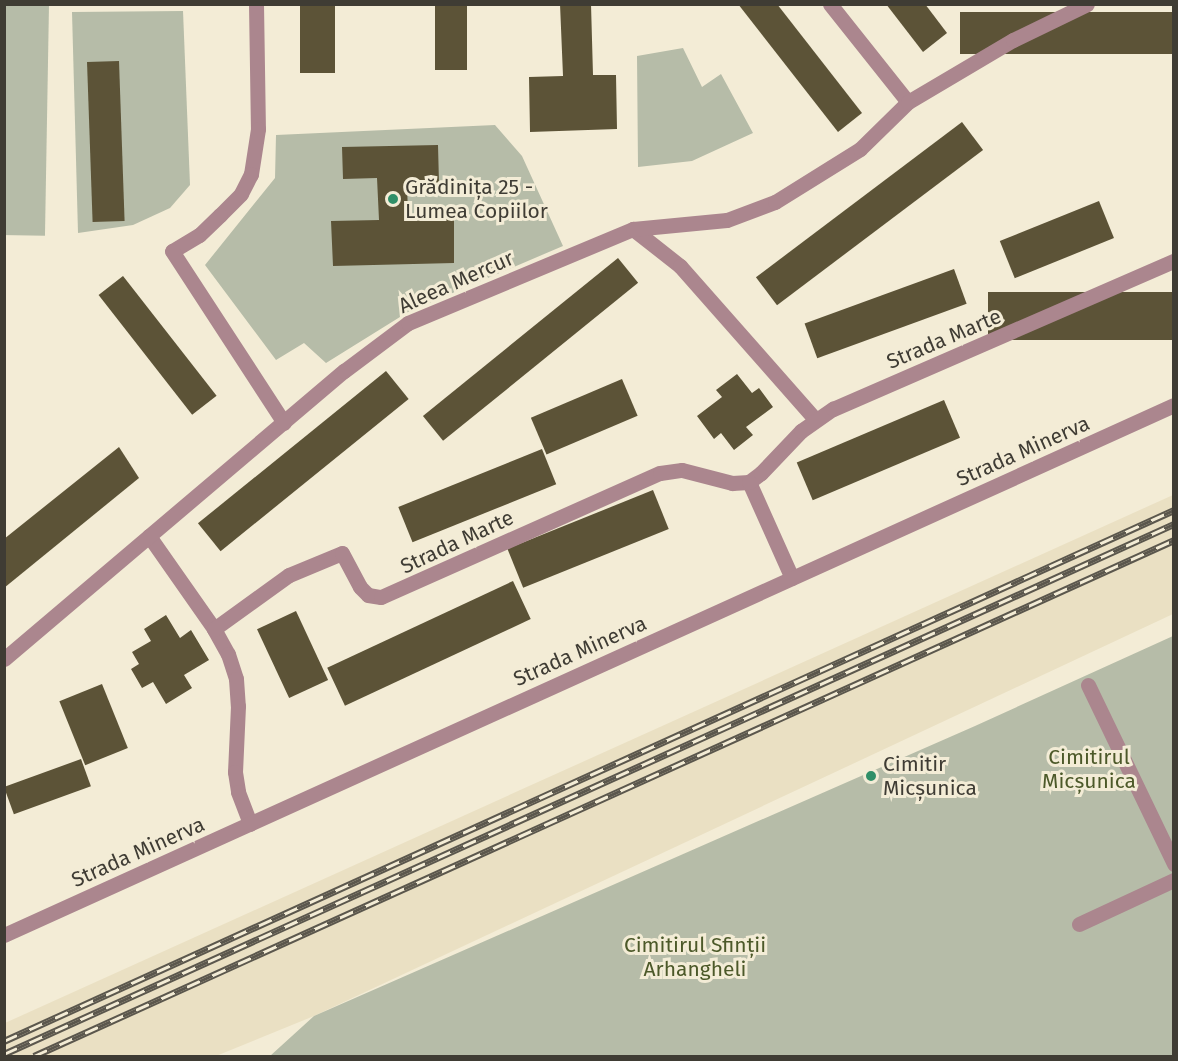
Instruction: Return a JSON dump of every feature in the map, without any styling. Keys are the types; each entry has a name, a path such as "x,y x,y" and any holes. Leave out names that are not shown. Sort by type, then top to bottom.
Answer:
{"street":[{"path":"256,4 258,129 251,174 241,194 220,216 198,235 172,251 284,423"},
{"path":"830,4 908,102"},
{"name":"Aleea Mercur","path":"4,659 344,371 408,323 633,229 727,220 775,202 860,148 908,102 1005,45 1088,4"},
{"path":"633,229 680,266 815,419"},
{"name":"Strada Marte","path":"214,629 289,575 342,553 360,588 368,595 381,597 660,473 682,470 732,483 749,482 815,419 1173,261"},
{"name":"Strada Minerva","path":"4,936 1173,405"},
{"path":"749,482 792,578"},
{"path":"149,536 214,629 228,654 236,679 235,772 238,792 250,824"},
{"path":"1088,685 1173,864"},
{"path":"1079,924 1173,880"}],"shaded area":[{"path":"1173,495 1173,614 314,1016 216,1056 5,1056 5,1023"}],"green space":[{"path":"5,4 49,5 45,236 4,235"},
{"path":"183,11 190,185 170,208 133,225 78,233 72,12"},
{"path":"683,48 702,87 721,74 753,133 692,161 638,167 637,56"},
{"path":"495,125 522,156 563,246 408,312 326,363 304,343 276,360 205,265 275,178 276,135"},
{"path":"1173,636 1173,1056 270,1056 314,1016 975,726"}],"building":[{"path":"300,4 335,4 335,73 300,73"},
{"path":"435,4 467,4 467,70 435,70"},
{"path":"560,4 591,4 593,75 616,75 617,129 530,132 529,77 563,76"},
{"path":"738,4 777,4 862,113 838,132"},
{"path":"886,4 925,4 947,33 923,52"},
{"path":"960,12 1173,12 1173,54 960,54"},
{"path":"119,61 125,221 93,222 87,62"},
{"path":"962,122 983,150 777,305 756,277"},
{"name":"Grădinița 25 - Lumea Copiilor","path":"438,145 439,183 407,183 408,216 454,215 454,263 333,266 331,221 379,220 377,178 343,179 342,147"},
{"path":"1099,201 1114,238 1015,278 1000,241"},
{"path":"618,258 638,283 443,441 423,416"},
{"path":"954,269 967,304 817,358 805,323"},
{"path":"123,276 217,396 192,415 99,295"},
{"path":"988,292 1173,292 1173,340 988,340"},
{"path":"386,371 409,399 221,551 198,523"},
{"path":"737,374 752,393 759,388 773,407 746,427 753,435 734,450 721,433 714,439 697,416 722,397 716,390"},
{"path":"622,379 638,416 546,455 531,418"},
{"path":"944,400 960,438 813,500 797,463"},
{"path":"119,447 139,478 4,588 4,539"},
{"path":"542,449 556,484 413,542 398,507"},
{"path":"653,490 669,529 523,588 507,549"},
{"path":"513,581 531,619 345,706 327,668"},
{"path":"296,611 328,680 289,698 257,629"},
{"path":"166,615 180,638 191,630 209,660 184,675 192,688 166,704 153,682 142,688 131,669 139,664 132,652 151,641 144,629"},
{"path":"102,684 128,748 85,765 59,701"},
{"path":"81,759 91,786 14,814 4,787"}],"railway":[{"path":"4,1041 1174,510"},
{"path":"4,1054 1174,524"},
{"path":"34,1056 1174,540"}],"place":[{"name":"Grădinița 25 - Lumea Copiilor","path":"393,199"},
{"name":"Cimitir Micșunica","path":"871,776"}],"park label":[{"name":"Cimitirul Micșunica","path":"1089,769"},
{"name":"Cimitirul Sfinții Arhangheli","path":"695,957"}]}
